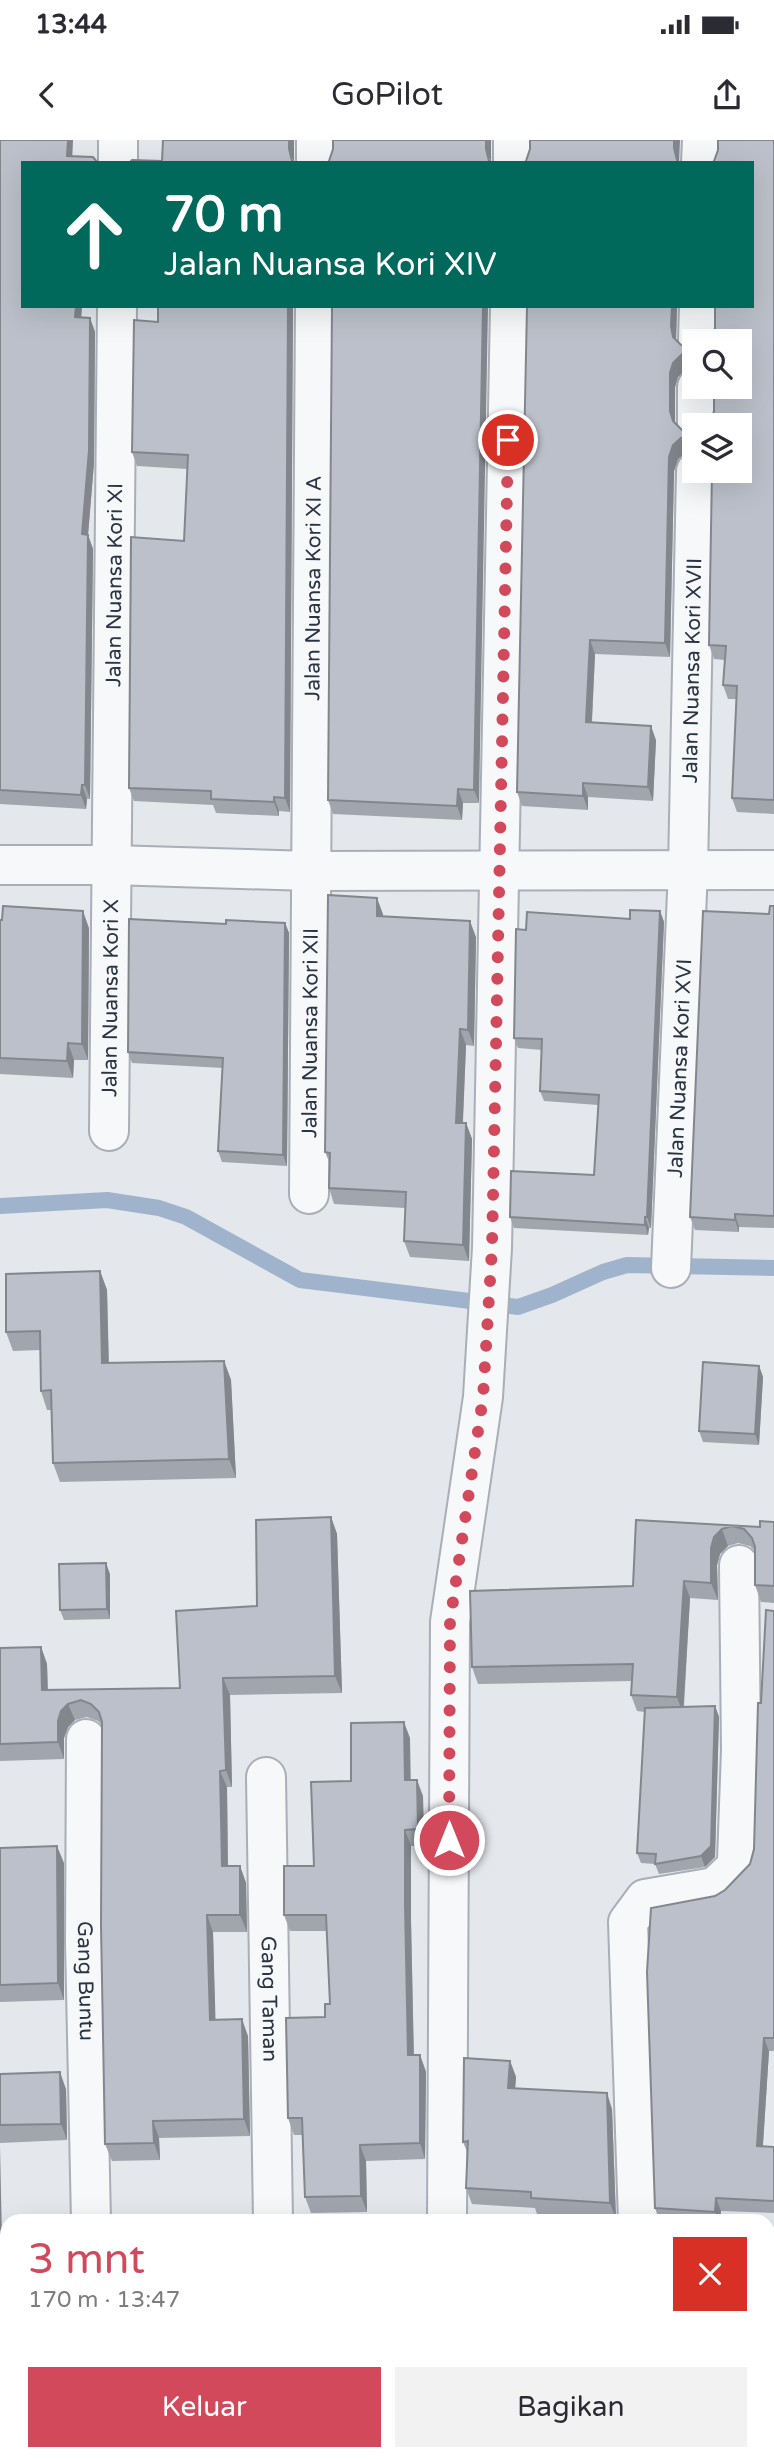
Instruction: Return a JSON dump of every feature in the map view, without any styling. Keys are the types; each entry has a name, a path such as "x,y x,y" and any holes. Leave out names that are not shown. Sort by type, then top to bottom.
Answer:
{"street":[{"path":"118,140 118,161"},
{"path":"316,140 316,161"},
{"path":"513,140 513,161"},
{"path":"701,161 702,140"},
{"name":"Jalan Nuansa Kori XI","path":"111,865 117,308"},
{"name":"Jalan Nuansa Kori XI A","path":"310,871 315,308"},
{"path":"447,2214 450,1622 483,1397 492,1248 510,308"},
{"path":"698,329 699,308"},
{"name":"Jalan Nuansa Kori XVII","path":"688,869 696,483"},
{"path":"0,865 111,865 310,871 774,870"},
{"name":"Jalan Nuansa Kori X","path":"109,1131 111,865"},
{"name":"Jalan Nuansa Kori XVI","path":"671,1268 688,869"},
{"name":"Jalan Nuansa Kori XII","path":"309,1194 310,871"},
{"path":"638,2214 628,1922 645,1899 715,1887 734,1869 737,1861 741,1750 739,1565"},
{"name":"Gang Buntu","path":"86,1738 85,1943 91,2214"},
{"name":"Gang Taman","path":"267,1777 273,2214"}],"building":[{"path":"0,140 68,140 67,156 93,157 96,161 21,161 21,308 76,308 75,317 90,318 89,450 82,534 88,535 85,785 82,785 81,795 0,790"},
{"path":"163,140 289,140 292,161 162,161"},
{"path":"333,140 486,140 489,161 329,161"},
{"path":"530,140 674,140 678,161 526,161"},
{"path":"718,140 774,140 774,800 732,798 737,686 723,685 726,646 709,645 712,483 752,483 752,413 713,413 714,399 752,399 752,329 715,329 715,308 754,308 754,161 714,161"},
{"path":"158,308 288,308 285,798 274,797 274,802 211,799 211,791 129,788 131,537 184,541 188,455 132,452 134,320 158,322"},
{"path":"332,308 483,308 474,790 458,789 457,806 328,800"},
{"path":"527,308 672,308 673,337 682,345 682,354 673,363 670,373 670,411 673,421 682,430 682,438 673,445 669,457 665,643 590,640 586,722 651,726 648,787 583,783 583,796 517,792"},
{"path":"328,895 377,898 377,916 470,921 468,1030 460,1029 456,1123 466,1123 463,1245 404,1241 406,1192 329,1188 330,1153 325,1152"},
{"path":"3,906 83,911 82,1044 68,1043 67,1061 0,1058 0,920"},
{"path":"770,906 774,906 774,1216 735,1214 735,1220 690,1217 703,911 769,914"},
{"path":"630,910 660,911 645,1225 510,1217 511,1171 594,1175 599,1095 540,1091 542,1039 514,1038 516,929 526,930 527,912 630,919"},
{"path":"129,919 226,924 226,920 285,923 283,1155 218,1151 223,1058 128,1052"},
{"path":"100,1271 102,1363 224,1361 229,1459 53,1463 51,1390 41,1391 40,1331 6,1332 6,1274"},
{"path":"703,1362 759,1366 755,1434 699,1431"},
{"path":"331,1517 335,1676 223,1678 226,1770 220,1771 222,1866 240,1866 240,1915 207,1915 210,2020 242,2019 244,2119 153,2121 154,2143 105,2144 101,1926 102,1722 99,1712 91,1704 81,1700 68,1704 61,1711 58,1742 0,1744 0,1648 41,1647 42,1690 180,1688 176,1611 257,1606 256,1520"},
{"path":"636,1520 760,1527 760,1521 774,1522 774,1586 755,1585 755,1547 752,1538 744,1529 732,1526 722,1529 714,1537 711,1548 711,1583 684,1581 677,1697 631,1695 633,1664 472,1667 470,1591 633,1586"},
{"path":"106,1563 107,1609 60,1610 59,1564"},
{"path":"766,1610 774,1611 774,2038 764,2038 757,2146 774,2147 774,2201 716,2198 715,2212 655,2208 647,1972 651,1908 715,1896 725,1890 750,1864 754,1849 758,1703 761,1703"},
{"path":"715,1706 711,1846 701,1856 655,1864 656,1854 637,1853 645,1708"},
{"path":"404,1722 405,1780 417,1780 418,1829 405,1830 405,1905 408,2055 420,2055 420,2143 360,2145 361,2196 305,2197 302,2118 288,2118 286,2018 325,2017 325,2004 330,2004 326,1915 284,1915 284,1866 314,1866 311,1782 351,1781 351,1723"},
{"path":"57,1846 58,1983 0,1985 0,1848"},
{"path":"464,2058 510,2061 508,2088 607,2093 610,2203 531,2198 531,2192 466,2188 468,2141 463,2142"},
{"path":"60,2072 61,2124 0,2125 0,2074"}],"waterway":[{"path":"0,1206 107,1200 159,1208 186,1217 300,1280 518,1307 627,1265 774,1268"}],"route":[{"path":"449,1840 450,1622 483,1397 492,1248 508,440"}]}
